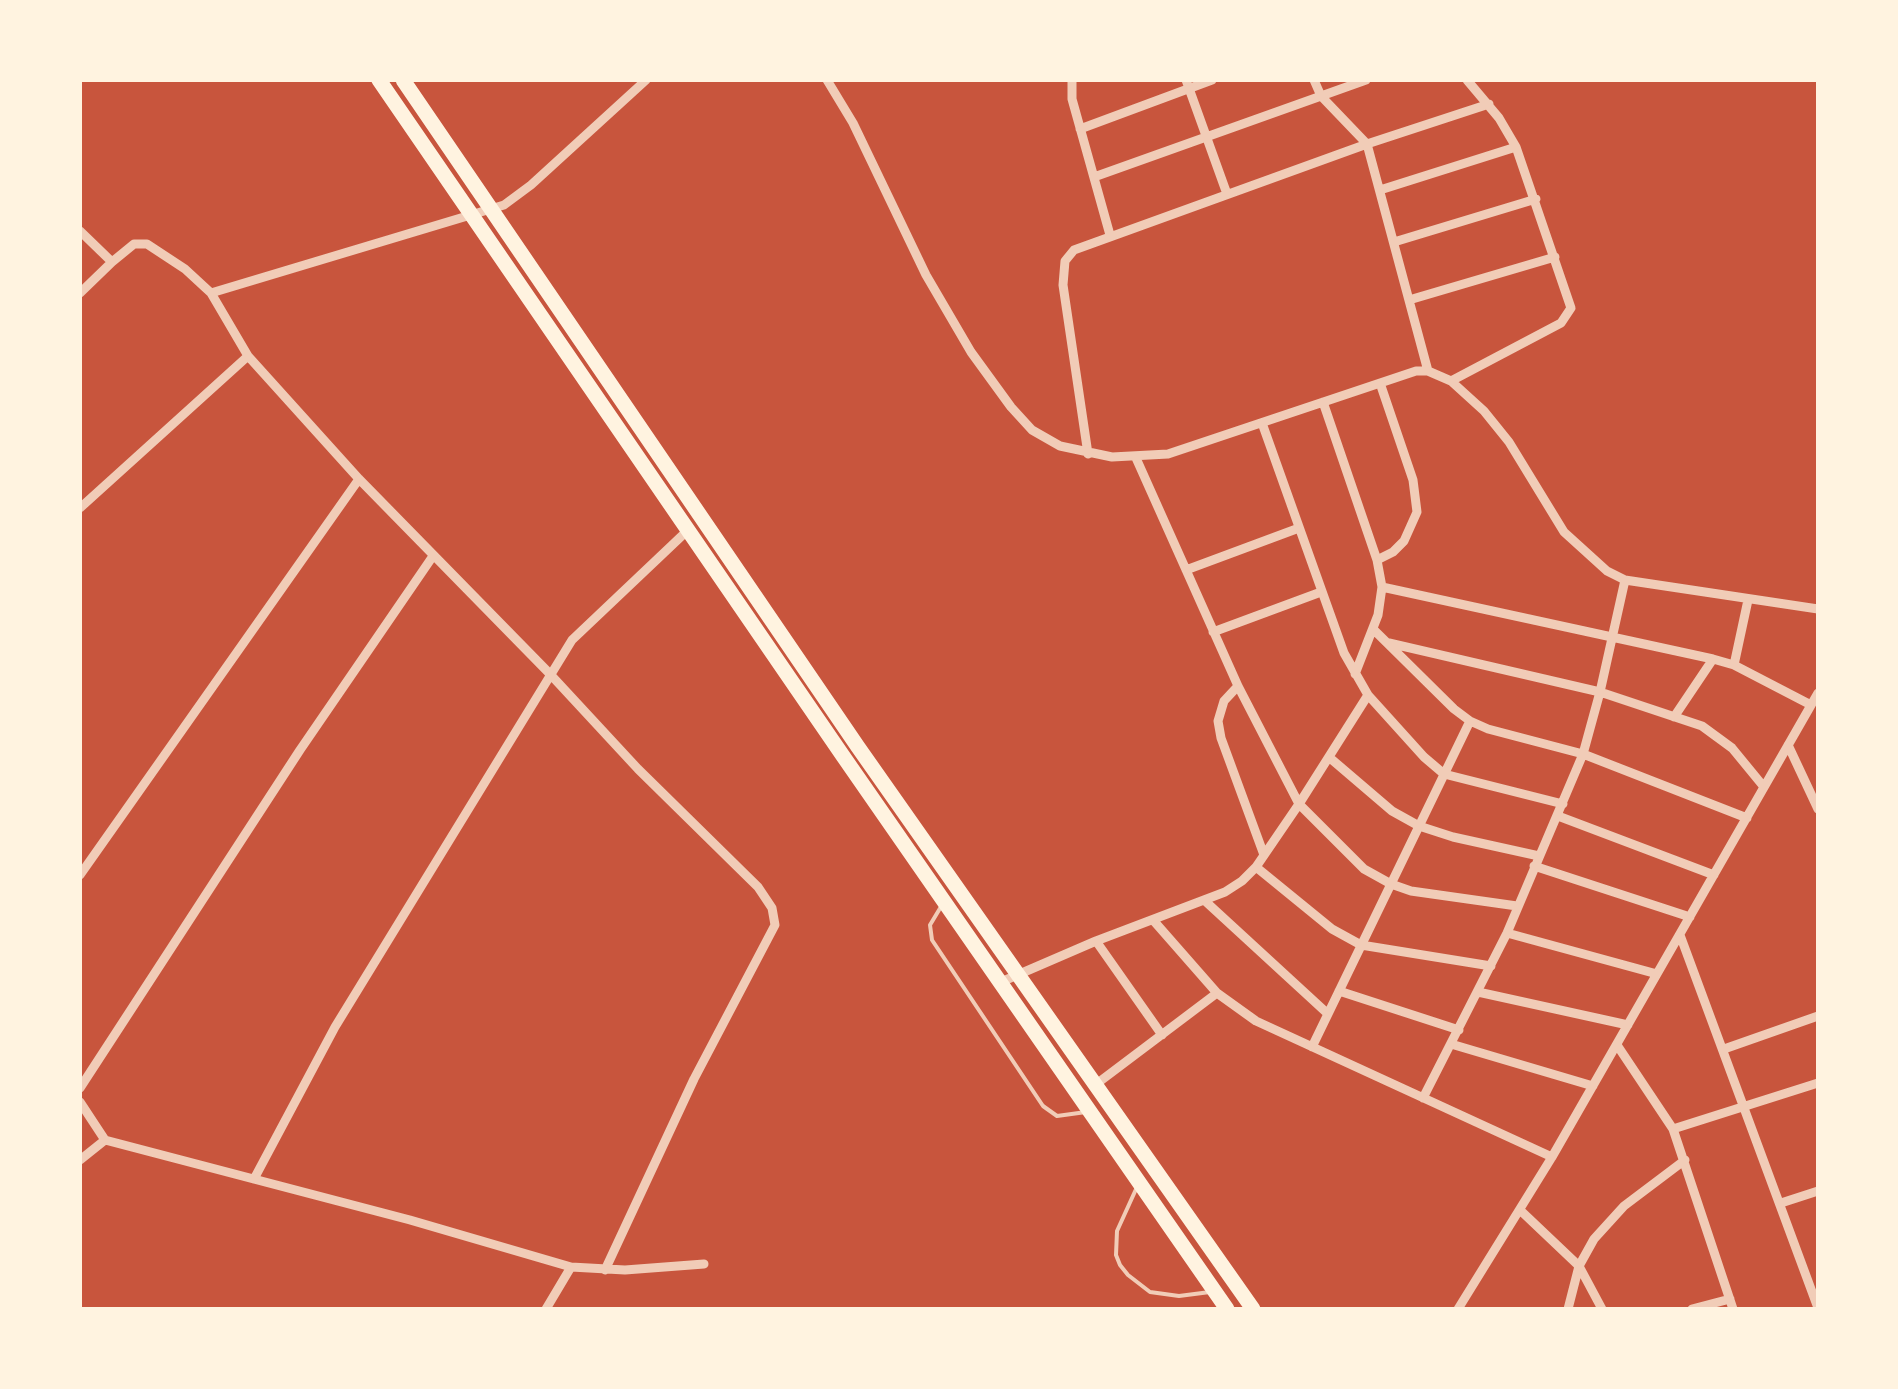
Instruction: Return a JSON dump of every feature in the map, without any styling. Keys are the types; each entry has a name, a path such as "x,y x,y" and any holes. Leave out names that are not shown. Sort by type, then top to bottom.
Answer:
{"highway":[{"path":"379,80 1227,1309"},
{"path":"403,80 858,746 1252,1309"},
{"path":"843,756 858,746"}],"street":[{"path":"211,293 491,210 532,185 646,80"},
{"path":"827,80 853,123 926,275 971,352 1032,430 1060,446 1088,454 1136,458 1168,454 1416,371 1428,371 1451,381 1484,411 1509,442 1564,532 1591,560 1624,580 1818,609"},
{"path":"1072,80 1072,99 1110,235"},
{"path":"1080,129 1188,84 1212,80"},
{"path":"1314,80 1321,96 1367,144 1428,371"},
{"path":"1094,177 1366,80"},
{"path":"1451,381 1562,323 1568,317 1570,299 1516,148 1489,104 1467,80"},
{"path":"1188,84 1227,194"},
{"path":"1088,454 1063,270 1074,250 1489,104"},
{"path":"1380,190 1516,148"},
{"path":"1394,242 1536,199"},
{"path":"80,231 112,262"},
{"path":"80,294 134,244 147,244 185,269 211,293 248,356 359,479 768,899 774,925 640,1189 605,1270"},
{"path":"1409,300 1555,256"},
{"path":"80,508 248,356"},
{"path":"1377,560 1404,541 1417,512 1413,480 1380,384"},
{"path":"1324,402 1377,560 1382,587 1373,629 1355,674"},
{"path":"1262,423 1321,592 1355,674 1368,695 1444,774 1563,804"},
{"path":"1136,458 1238,686 1299,804 1364,869 1390,884 1412,891 1517,906"},
{"path":"80,875 359,479"},
{"path":"1186,570 1299,528"},
{"path":"254,1178 335,1027 572,640 688,530"},
{"path":"80,1088 300,750 433,556"},
{"path":"1423,1098 1491,966 1563,804 1600,692 1624,580"},
{"path":"1382,587 1713,658 1811,705"},
{"path":"1214,632 1321,592"},
{"path":"1734,665 1748,600"},
{"path":"1373,629 1454,710 1470,721 1488,730 1582,754 1746,818"},
{"path":"1388,642 1600,692 1674,717 1713,733 1740,757 1764,787"},
{"path":"1674,717 1713,658"},
{"path":"1238,686 1224,701 1218,720 1264,855"},
{"path":"1458,1309 1552,1157 1818,693"},
{"path":"1000,982 1225,892 1256,867 1368,695"},
{"path":"1312,1047 1470,721"},
{"path":"1788,745 1818,809"},
{"path":"1330,758 1392,811 1419,826 1537,861 1690,917"},
{"path":"1558,816 1714,876"},
{"path":"1256,867 1332,929 1361,945 1491,966"},
{"path":"1204,900 1328,1014"},
{"path":"1153,920 1217,993 1256,1021 1552,1157"},
{"path":"1506,933 1658,974"},
{"path":"1680,935 1818,1308"},
{"path":"1096,941 1162,1035"},
{"path":"1339,991 1459,1030"},
{"path":"1478,992 1628,1025"},
{"path":"1095,1084 1217,993"},
{"path":"1724,1050 1818,1016"},
{"path":"1451,1044 1593,1086"},
{"path":"1617,1045 1673,1129 1732,1304 1692,1309"},
{"path":"1673,1129 1818,1083"},
{"path":"80,1102 104,1140 571,1267 605,1270 704,1264"},
{"path":"80,1160 104,1140"},
{"path":"1568,1309 1579,1266 1594,1239 1624,1206 1685,1160"},
{"path":"1781,1203 1818,1192"},
{"path":"1520,1210 1579,1266 1602,1309"},
{"path":"546,1309 571,1267"}],"lane":[{"path":"944,900 930,926 932,940 1044,1106 1057,1116 1090,1111"},
{"path":"1139,1182 1117,1231 1116,1255 1120,1265 1150,1292 1179,1296 1215,1291"}]}
